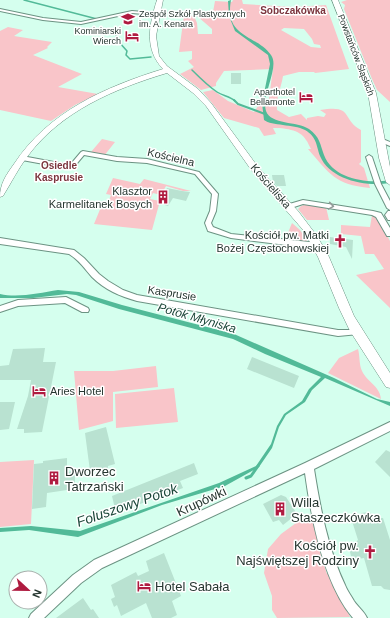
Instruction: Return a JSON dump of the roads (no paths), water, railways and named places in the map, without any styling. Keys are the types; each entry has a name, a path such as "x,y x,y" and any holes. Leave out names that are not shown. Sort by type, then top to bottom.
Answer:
{"street":[{"name":"Kościeliska","path":"160,0 155,14 153,49 157,59 168,70 193,88 207,102 254,169 307,228 319,246 356,332 390,383"},
{"name":"Powstańców Śląskich","path":"335,0 372,93 386,172 390,182"},
{"path":"0,10 43,19 71,22 98,20 132,12 155,14"},
{"path":"0,194 22,158 42,134 73,110 103,94 168,70"},
{"path":"380,140 383,138 390,139"},
{"path":"380,140 390,144"},
{"name":"Kościelna","path":"22,158 71,167 83,153 117,159 147,161 197,173 215,194 216,199 208,223 210,229 231,236 319,246"},
{"path":"369,157 383,196 390,208"},
{"path":"288,207 303,202 373,213 379,216 390,234"},
{"path":"390,213 388,215 390,218"},
{"name":"Kasprusie","path":"0,241 71,252 80,258 107,285 122,294 141,299 338,333 356,332"},
{"path":"0,309 18,303 66,300 85,310"},
{"name":"Krupówki","path":"35,618 77,579 98,564 309,466 390,426"},
{"path":"309,466 314,494 331,564 347,600 361,618"}],"waterway":[{"path":"24,0 97,19"},
{"path":"114,31 119,42 127,51 126,55 130,59 151,57"},
{"path":"192,70 214,90 235,101"},
{"path":"235,101 238,104 265,114"},
{"name":"Foluszowy Potok","path":"246,478 251,476 258,466"}],"place":[{"name":"Zespół Szkół Plastycznych im. A. Kenara","path":"128,19"},
{"name":"Kominiarski Wierch","path":"132,36"},
{"name":"Aparthotel Bellamonte","path":"306,97"},
{"name":"Klasztor Karmelitanek Bosych","path":"163,197"},
{"name":"Kościół pw. Matki Bożej Częstochowskiej","path":"340,241"},
{"name":"Aries Hotel","path":"39,391"},
{"name":"Dworzec Tatrzański","path":"54,478"},
{"name":"Willa Staszeczkówka","path":"280,509"},
{"name":"Kościół pw. Najświętszej Rodziny","path":"370,552"},
{"name":"Hotel Sabała","path":"144,586"}],"district":[{"name":"Sobczakówka","path":"293,10"},
{"name":"Osiedle Kasprusie","path":"59,170"}],"water label":[{"name":"Potok Młyniska","path":"197,318"}]}
